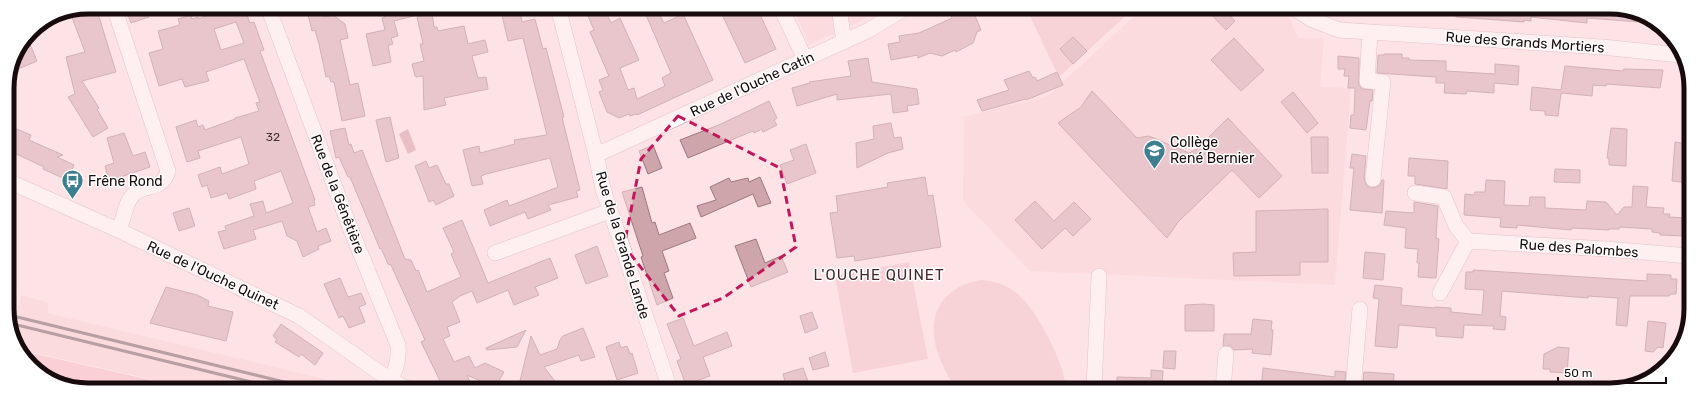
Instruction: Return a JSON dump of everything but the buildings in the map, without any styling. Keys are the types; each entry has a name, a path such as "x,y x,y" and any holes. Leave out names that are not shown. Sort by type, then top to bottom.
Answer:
{"main road":[{"path":"40,365 121,383"}],"street":[{"path":"116,14 168,171 165,180 158,185 142,189 133,195 129,202 122,225 118,230"},
{"name":"Rue de la Génêtière","path":"271,14 349,225 398,345 399,360 395,372 390,380"},
{"name":"Rue de la Grande Lande","path":"560,14 596,154 603,189 668,383"},
{"path":"784,14 806,59"},
{"path":"840,14 844,42"},
{"name":"Rue de l'Ouche Catin","path":"596,154 844,42 869,30 895,14"},
{"name":"Rue des Grands Mortiers","path":"1303,14 1311,19 1339,30 1602,47 1676,55"},
{"path":"1370,32 1367,81 1383,82 1373,179"},
{"name":"Rue de l'Ouche Quinet","path":"14,185 118,230 299,316 396,383"},
{"path":"1415,192 1444,197 1456,226 1468,241 1440,293"},
{"path":"496,253 610,211"},
{"name":"Rue des Palombes","path":"1468,241 1607,249 1684,255"},
{"path":"1094,383 1099,276"},
{"path":"1354,383 1360,309"},
{"path":"1224,383 1226,354"}],"highlighted area":[{"path":"678,116 780,168 796,247 723,298 679,316 624,246 641,159"}],"shaded area":[{"path":"796,14 873,14 857,23 809,45"},
{"path":"1029,14 1127,14 1059,77"},
{"name":"Collège René Bernier","path":"1137,14 1288,14 1298,38 1324,38 1320,87 1351,88 1335,285 1030,271 963,201 964,117 1048,96"},
{"path":"408,129 416,150 408,154 399,134"},
{"path":"909,262 928,359 853,373 835,276"},
{"path":"981,280 995,282 1007,287 1023,299 1040,323 1055,351 1061,365 1065,383 952,383 944,369 936,347 934,323 937,312 942,303 958,288 968,283"},
{"path":"21,295 49,303 47,313 341,383 73,382 55,375 43,368 26,350 15,324 14,305 19,306"}],"railway":[{"path":"15,316 288,383"},
{"path":"15,325 255,383"}],"place":[{"name":"Collège René Bernier","path":"1154,170"},
{"name":"Frêne Rond","path":"72,200"}],"district":[{"name":"L'OUCHE QUINET","path":"879,275"}]}
